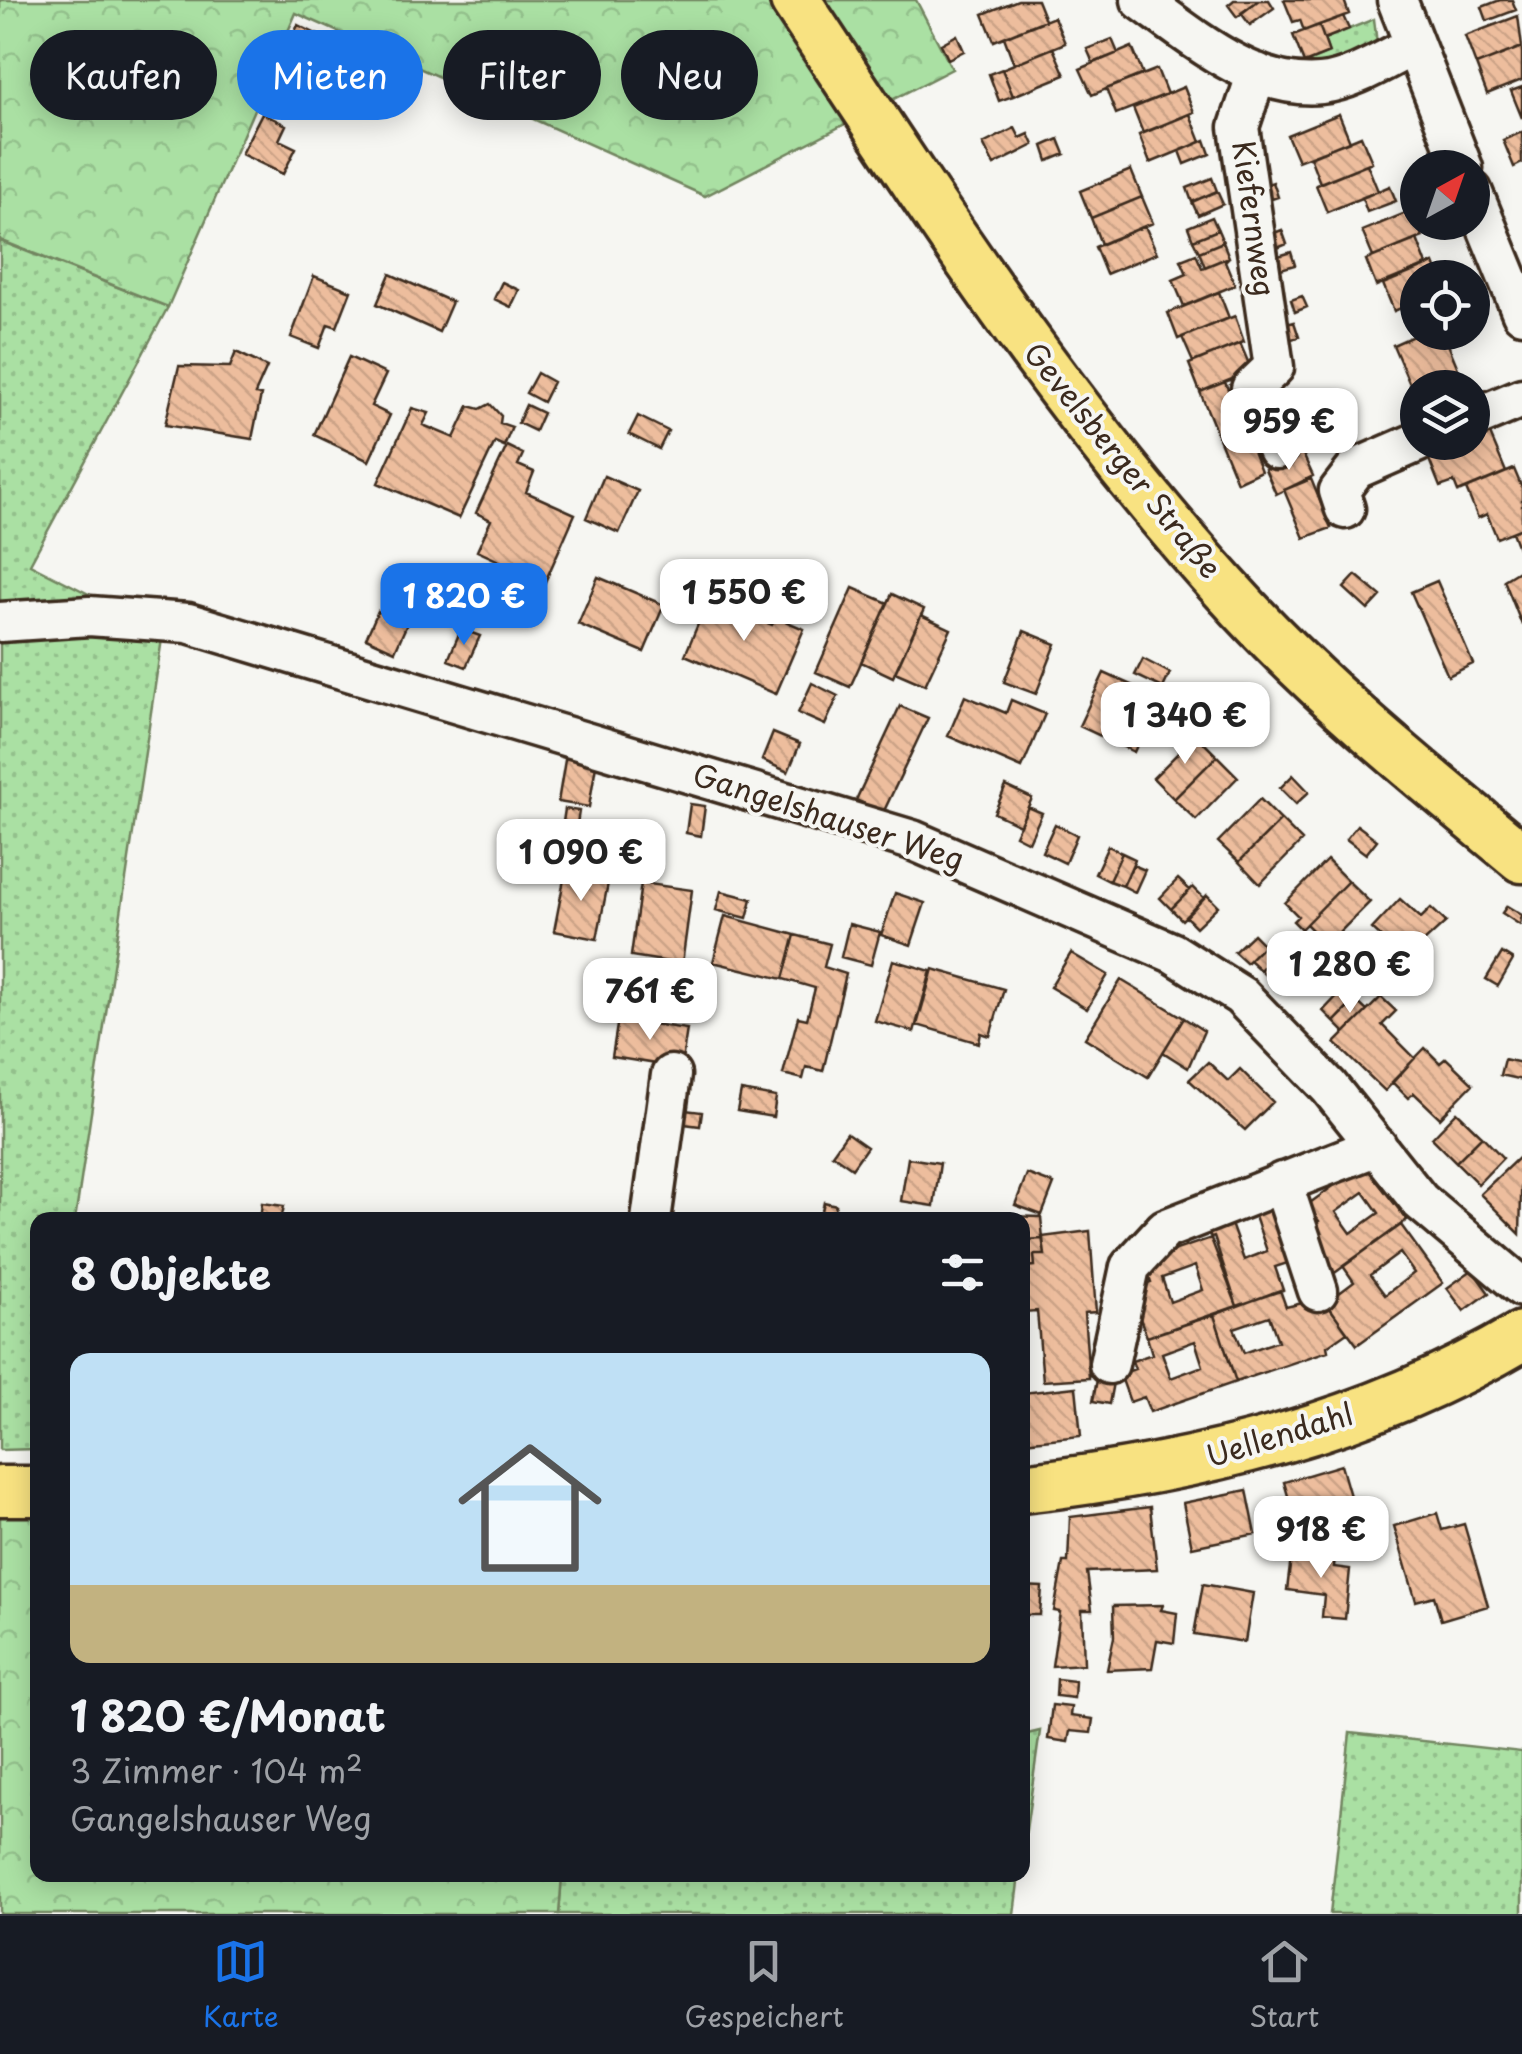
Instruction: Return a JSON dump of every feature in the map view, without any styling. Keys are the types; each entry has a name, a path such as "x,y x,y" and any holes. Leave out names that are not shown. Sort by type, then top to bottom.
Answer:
{"main road":[{"name":"Gevelsberger Straße","path":"796,0 987,291 1096,438 1284,649 1392,750 1522,858"},
{"name":"Uellendahl","path":"1030,1487 1124,1476 1235,1454 1426,1386 1522,1336"}],"street":[{"path":"1141,0 1190,35 1258,73 1279,80 1321,84 1359,72 1414,45"},
{"path":"1397,0 1456,150"},
{"name":"Kiefernweg","path":"1258,73 1239,127 1274,367 1251,389 1277,449"},
{"path":"1490,234 1521,310"},
{"path":"1490,411 1522,398"},
{"path":"1345,509 1339,491 1356,470 1400,450"},
{"name":"Gangelshauser Weg","path":"0,622 88,616 188,622 912,840 1058,900 1205,971 1241,996 1288,1042 1448,1228 1522,1287"},
{"path":"653,1212 671,1075"},
{"path":"1109,1364 1122,1289 1144,1247 1165,1230 1204,1210 1376,1146"},
{"path":"1282,1182 1318,1291"}],"green space":[{"path":"0,0 916,0 952,69 705,196 535,120 601,120 601,30 443,30 443,79 423,70 423,30 334,30 296,13 289,30 237,30 237,120 249,120 168,307 0,240"},
{"path":"1374,19 1377,44 1359,63 1283,72 1329,53 1324,39"},
{"path":"0,241 168,307 30,564 163,632 76,1212 30,1212 30,1449 0,1450"},
{"path":"0,1506 30,1506 30,1882 561,1882 559,1914 0,1914"},
{"path":"1040,1731 1030,1802 1030,1733"},
{"path":"1350,1733 1522,1752 1522,1914 1330,1914"},
{"path":"561,1882 1018,1882 1014,1914 559,1914"}],"building":[{"path":"1018,0 1037,0 1045,20 994,41 983,14"},
{"path":"1234,0 1259,0 1237,17 1228,5"},
{"path":"1259,0 1269,0 1274,8 1250,25 1241,13"},
{"path":"1284,0 1344,0 1349,14 1304,31 1300,20 1293,22"},
{"path":"1512,0 1516,10 1487,21 1482,7"},
{"path":"1343,16 1349,29 1324,39 1319,25"},
{"path":"1518,16 1522,47 1476,65 1465,36"},
{"path":"1054,17 1065,43 1014,64 1004,37"},
{"path":"1319,25 1329,53 1304,63 1293,35"},
{"path":"957,35 964,51 948,59 941,44"},
{"path":"1112,39 1118,53 1093,63 1087,49"},
{"path":"1132,47 1143,74 1092,95 1080,69"},
{"path":"1522,47 1522,80 1487,94 1476,65"},
{"path":"1053,48 1065,75 1013,96 1002,69"},
{"path":"1002,69 1013,96 999,101 989,74"},
{"path":"1157,69 1167,94 1116,114 1106,89"},
{"path":"1184,87 1194,112 1143,133 1133,108"},
{"path":"1522,87 1522,118 1511,91"},
{"path":"1190,114 1201,142 1150,163 1139,135"},
{"path":"1339,114 1350,141 1298,161 1287,135"},
{"path":"258,120 276,120 286,125 279,140 296,148 283,174 241,154"},
{"path":"1015,128 1020,138 1029,134 1034,145 994,165 983,144"},
{"path":"1522,132 1522,163 1514,167 1503,140"},
{"path":"1361,136 1372,162 1320,183 1310,157"},
{"path":"1059,139 1065,154 1048,161 1043,146"},
{"path":"1205,140 1210,154 1185,164 1180,151"},
{"path":"1367,164 1378,191 1327,212 1316,185"},
{"path":"1131,170 1142,197 1091,218 1080,191"},
{"path":"1212,178 1217,191 1192,202 1187,188"},
{"path":"1273,182 1278,197 1266,201 1261,186"},
{"path":"1390,186 1396,201 1367,212 1362,198"},
{"path":"1217,191 1223,204 1198,215 1192,202"},
{"path":"1142,197 1153,223 1101,244 1091,218"},
{"path":"1400,215 1400,240 1416,240 1373,257 1362,231"},
{"path":"1212,217 1218,230 1193,240 1188,227"},
{"path":"1145,226 1157,253 1106,274 1095,247"},
{"path":"1218,230 1223,242 1199,252 1193,240"},
{"path":"1282,230 1287,244 1275,249 1269,235"},
{"path":"1417,240 1425,260 1400,260 1400,276 1376,286 1366,260"},
{"path":"1223,242 1229,257 1205,267 1199,252"},
{"path":"1291,252 1295,265 1281,269 1278,256"},
{"path":"1196,254 1202,268 1229,257 1225,261 1235,285 1184,306 1173,280 1187,274 1181,260"},
{"path":"390,274 452,302 439,332 377,304"},
{"path":"314,276 351,291 337,327 328,324 319,348 291,337"},
{"path":"1400,277 1400,308 1394,311 1383,284"},
{"path":"502,282 519,290 511,307 494,299"},
{"path":"1219,292 1229,318 1178,339 1168,313"},
{"path":"1302,296 1307,307 1295,312 1291,300"},
{"path":"1235,316 1244,342 1193,362 1182,337"},
{"path":"1294,322 1299,337 1288,340 1283,325"},
{"path":"1400,342 1400,350 1450,350 1459,370 1404,370 1393,345"},
{"path":"1240,343 1252,371 1200,392 1189,364"},
{"path":"236,352 267,367 255,394 261,395 252,439 165,425 179,366 230,367"},
{"path":"349,357 386,374 371,406 390,415 369,461 314,435"},
{"path":"537,373 553,382 543,402 526,393"},
{"path":"1225,382 1261,471 1237,482 1200,392"},
{"path":"490,404 501,416 500,423 512,427 504,446 495,442 459,518 378,483 412,408 429,413 423,425 454,438 469,406 480,409"},
{"path":"526,405 543,413 535,431 518,423"},
{"path":"638,416 668,431 659,449 629,434"},
{"path":"1490,434 1506,472 1458,492 1454,482 1440,487 1429,460 1490,460"},
{"path":"507,446 523,454 518,465 534,472 526,492 575,514 545,582 477,551 491,520 476,513"},
{"path":"1302,452 1313,476 1276,494 1265,469"},
{"path":"1514,469 1522,488 1522,528 1497,538 1487,514 1478,518 1466,489"},
{"path":"604,476 638,491 619,533 586,518"},
{"path":"1311,479 1331,528 1304,538 1284,490"},
{"path":"1522,528 1522,547 1518,548 1512,532"},
{"path":"1522,569 1522,625 1504,580"},
{"path":"1356,575 1381,596 1368,610 1344,588"},
{"path":"598,577 664,605 644,652 578,624"},
{"path":"1437,581 1473,664 1448,676 1411,592"},
{"path":"853,588 888,603 850,687 816,672"},
{"path":"712,591 730,598 727,606 772,625 776,617 804,629 776,694 685,655"},
{"path":"892,594 924,609 893,677 861,662"},
{"path":"378,611 407,624 395,651 366,638"},
{"path":"921,615 951,629 925,685 895,672"},
{"path":"461,629 480,636 466,667 448,660"},
{"path":"1024,631 1056,644 1036,694 1004,682"},
{"path":"1143,659 1170,673 1163,688 1135,675"},
{"path":"1104,673 1131,685 1107,739 1079,726"},
{"path":"812,683 838,696 825,725 798,713"},
{"path":"1131,685 1159,697 1134,752 1107,739"},
{"path":"965,696 1006,713 1011,700 1045,714 1022,768 948,736"},
{"path":"1196,697 1210,709 1199,722 1185,710"},
{"path":"900,706 928,718 883,813 856,800"},
{"path":"773,733 800,744 788,772 762,760"},
{"path":"1196,735 1217,756 1174,799 1153,778"},
{"path":"566,754 597,759 589,807 558,802"},
{"path":"1217,756 1238,777 1196,820 1174,799"},
{"path":"1293,775 1309,792 1296,804 1280,788"},
{"path":"1006,786 1032,798 1020,825 994,813"},
{"path":"1260,799 1281,820 1239,862 1218,842"},
{"path":"690,804 705,806 701,836 686,833"},
{"path":"1028,807 1042,813 1029,842 1015,835"},
{"path":"565,809 579,811 577,824 563,822"},
{"path":"1281,820 1302,841 1260,884 1239,862"},
{"path":"1055,824 1077,835 1065,863 1042,852"},
{"path":"1357,825 1377,840 1366,854 1346,839"},
{"path":"1108,846 1122,853 1109,881 1095,874"},
{"path":"1122,853 1135,859 1123,886 1109,881"},
{"path":"1327,860 1348,881 1301,929 1293,921 1298,916 1285,903"},
{"path":"1133,865 1145,870 1135,892 1123,886"},
{"path":"566,869 609,878 597,939 554,931"},
{"path":"1178,879 1190,890 1171,909 1160,898"},
{"path":"1348,881 1370,902 1327,945 1306,924"},
{"path":"641,883 692,890 682,964 631,956"},
{"path":"1193,887 1204,898 1182,920 1171,909"},
{"path":"721,891 752,899 747,918 716,910"},
{"path":"895,893 925,903 911,945 881,935"},
{"path":"1207,895 1218,906 1196,927 1186,917"},
{"path":"1400,899 1421,918 1431,908 1446,922 1410,955 1401,946 1396,951 1372,929"},
{"path":"1507,906 1522,915 1520,925 1502,913"},
{"path":"725,916 795,935 783,979 713,962"},
{"path":"849,924 880,932 871,965 841,957"},
{"path":"1253,934 1264,945 1246,963 1234,952"},
{"path":"795,935 830,944 824,967 846,974 823,1071 806,1067 803,1079 783,1074 798,1017 807,1019 815,988 783,979"},
{"path":"1271,938 1282,948 1260,970 1249,960"},
{"path":"1282,948 1293,960 1271,981 1260,970"},
{"path":"1071,953 1108,975 1087,1009 1050,987"},
{"path":"1502,953 1513,960 1498,986 1486,979"},
{"path":"893,960 931,971 914,1032 875,1021"},
{"path":"609,964 639,969 634,1004 603,999"},
{"path":"933,969 1004,989 990,1036 981,1033 979,1043 917,1025"},
{"path":"1121,980 1184,1018 1148,1077 1085,1038"},
{"path":"1341,992 1353,1003 1334,1022 1323,1011"},
{"path":"1381,997 1396,1011 1382,1025 1415,1058 1385,1091 1335,1043"},
{"path":"1355,1000 1367,1011 1345,1033 1334,1022"},
{"path":"1184,1018 1204,1031 1188,1068 1163,1052"},
{"path":"618,1019 687,1029 681,1068 612,1057"},
{"path":"1425,1048 1440,1063 1446,1058 1473,1084 1440,1118 1414,1093 1408,1098 1392,1082"},
{"path":"1504,1059 1522,1063 1522,1080 1500,1075"},
{"path":"1208,1062 1228,1081 1240,1069 1273,1102 1245,1130 1189,1080"},
{"path":"741,1091 776,1097 773,1117 737,1111"},
{"path":"677,1109 702,1112 700,1126 676,1123"},
{"path":"1457,1112 1482,1136 1456,1162 1432,1138"},
{"path":"847,1133 867,1147 852,1168 832,1154"},
{"path":"1482,1136 1503,1158 1478,1184 1456,1162"},
{"path":"908,1158 940,1163 934,1206 901,1201"},
{"path":"1522,1158 1520,1234 1480,1194"},
{"path":"1364,1164 1407,1220 1332,1275 1301,1233 1319,1221 1307,1205","holes":["1364,1192 1379,1213 1351,1233 1336,1212"]},
{"path":"1027,1174 1054,1184 1042,1215 1015,1205"},
{"path":"1271,1195 1294,1261 1275,1267 1283,1290 1237,1306 1203,1218 1226,1210 1244,1260 1267,1251 1250,1202"},
{"path":"824,1202 836,1205 834,1212 822,1212"},
{"path":"262,1203 284,1206 283,1212 261,1212"},
{"path":"1030,1217 1041,1217 1043,1239 1030,1240"},
{"path":"1401,1225 1443,1283 1357,1345 1326,1303 1354,1282 1343,1266","holes":["1400,1253 1414,1273 1385,1295 1370,1275"]},
{"path":"1090,1231 1096,1312 1084,1313 1089,1378 1043,1381 1037,1311 1030,1311 1030,1266 1035,1266 1034,1255 1045,1255 1042,1237"},
{"path":"1214,1237 1237,1306 1147,1337 1129,1289 1151,1282 1144,1261","holes":["1195,1266 1203,1290 1170,1302 1162,1278"]},
{"path":"1043,1239 1045,1255 1034,1255 1035,1266 1030,1266 1030,1240"},
{"path":"1472,1270 1489,1293 1464,1311 1447,1288"},
{"path":"1280,1290 1286,1307 1323,1298 1347,1332 1327,1346 1328,1351 1236,1382 1214,1315","holes":["1269,1316 1278,1341 1244,1353 1234,1328"]},
{"path":"1214,1315 1236,1382 1150,1412 1144,1397 1130,1402 1120,1374 1135,1369 1132,1361 1152,1354 1147,1337","holes":["1195,1341 1203,1366 1171,1378 1162,1353"]},
{"path":"1098,1374 1114,1377 1109,1404 1093,1401"},
{"path":"1076,1387 1081,1436 1030,1441 1030,1392"},
{"path":"1341,1465 1354,1510 1297,1527 1284,1482"},
{"path":"1247,1490 1256,1534 1192,1547 1183,1503"},
{"path":"1150,1507 1157,1569 1087,1572 1092,1610 1082,1610 1084,1664 1052,1666 1060,1612 1054,1611 1063,1562 1068,1562 1070,1517"},
{"path":"1437,1513 1442,1530 1464,1524 1488,1606 1441,1620 1434,1596 1416,1601 1394,1526"},
{"path":"1274,1529 1287,1531 1284,1546 1271,1543"},
{"path":"1292,1550 1335,1555 1334,1567 1350,1569 1345,1619 1322,1617 1324,1595 1287,1590"},
{"path":"1203,1584 1253,1593 1245,1642 1194,1634"},
{"path":"1030,1586 1042,1587 1040,1615 1030,1615"},
{"path":"1163,1605 1161,1610 1177,1613 1174,1643 1157,1640 1152,1668 1107,1670 1114,1637 1113,1606"},
{"path":"1057,1679 1075,1681 1074,1698 1056,1696"},
{"path":"1052,1705 1071,1707 1070,1716 1093,1719 1091,1733 1070,1731 1068,1742 1048,1739"}]}
